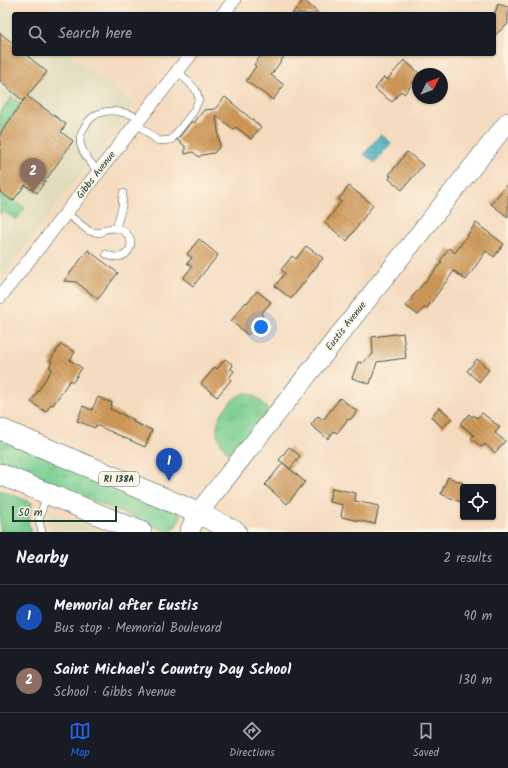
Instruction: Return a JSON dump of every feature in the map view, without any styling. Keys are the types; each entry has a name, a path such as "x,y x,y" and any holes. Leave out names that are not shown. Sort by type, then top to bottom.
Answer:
{"main road":[{"name":"RI 138A","path":"0,429 198,513 236,532"},
{"path":"0,474 141,532"}],"street":[{"path":"225,12 234,0"},
{"name":"Gibbs Avenue","path":"0,297 189,56"},
{"name":"Eustis Avenue","path":"189,532 198,513 508,122"}],"lane":[{"path":"98,172 84,154 80,144 81,132 87,122 96,115 107,111 121,111 139,121 158,142 170,140 194,111 199,99 196,90 178,71"},
{"path":"116,228 122,207 123,193"},
{"path":"66,213 89,231 100,233 105,229 116,228 121,229 129,236 132,244 130,250 121,257 112,258 106,254"},
{"path":"42,532 39,520 46,494"}],"shaded area":[{"path":"0,1 14,12 12,12 12,56 72,56 134,104 0,279"},
{"path":"52,512 99,532 54,532 50,521"}],"green space":[{"path":"12,97 21,104 0,134 0,112"},
{"path":"0,192 25,208 16,220 4,211 0,214"},
{"path":"247,393 265,405 268,411 232,456 221,444 218,437 217,424 223,411 231,402 239,395"},
{"path":"0,437 180,514 181,517 173,530 168,532 0,461"},
{"path":"0,490 32,503 28,523 32,532 0,532"}],"water":[{"path":"381,134 391,143 375,163 364,154"}],"building":[{"path":"304,0 317,12 294,12"},
{"path":"498,4 508,7 508,24 496,34 496,12"},
{"path":"0,33 12,42 12,56 27,56 47,72 27,96 66,124 61,132 73,141 37,193 25,185 13,201 0,192 0,134 23,101 0,81"},
{"path":"261,56 285,56 271,75 284,85 273,100 246,81 256,66 254,65"},
{"path":"404,60 413,68 412,84 404,94 401,91 392,102 375,89 384,77 387,80"},
{"path":"225,97 261,127 251,139 236,127 234,130 216,115 220,146 214,153 199,157 193,152 185,154 185,146 177,140 192,121 194,123 204,110 215,109"},
{"path":"407,152 423,165 402,190 389,179 391,176 389,175"},
{"path":"508,183 508,217 491,204"},
{"path":"349,186 373,205 347,241 325,223 341,202 338,200"},
{"path":"476,223 504,244 494,257 486,251 466,280 454,271 426,309 424,308 418,315 406,306 412,299 411,298 442,262 440,261 449,248 455,253"},
{"path":"199,239 218,255 193,286 183,278 192,267 187,263 192,258 187,254"},
{"path":"306,246 323,258 291,299 275,286 285,273 281,270 292,256 296,259"},
{"path":"88,250 118,273 98,299 76,282 64,281"},
{"path":"257,291 271,302 261,314 263,316 248,335 231,321"},
{"path":"403,333 406,358 377,362 370,384 352,378 358,362 362,363 373,354 372,337"},
{"path":"61,344 75,352 70,360 82,368 73,382 70,380 53,405 51,404 46,412 31,402 52,369 49,367 52,362 50,361"},
{"path":"225,359 233,365 231,369 234,371 229,378 231,380 217,397 201,384 215,367 217,369"},
{"path":"477,359 489,370 479,382 467,371"},
{"path":"98,397 112,403 110,409 134,420 133,422 152,430 145,447 96,425 95,428 77,421 83,406 92,410"},
{"path":"340,398 357,411 350,420 348,419 337,433 334,431 328,439 311,425 318,416 323,420"},
{"path":"439,407 452,418 443,428 431,417"},
{"path":"482,413 500,427 495,433 505,441 495,453 485,444 482,447 471,438 474,435 460,424 469,414 472,417 474,415 477,418"},
{"path":"289,447 300,456 290,469 279,460"},
{"path":"283,463 305,482 287,504 265,485"},
{"path":"448,477 463,483 460,484 460,502 441,494"},
{"path":"332,488 356,493 355,501 379,506 375,524 341,517 343,505 329,502"}],"place":[{"name":"Saint Michael's Country Day School","path":"33,191"},
{"name":"Memorial after Eustis","path":"169,481"}]}
